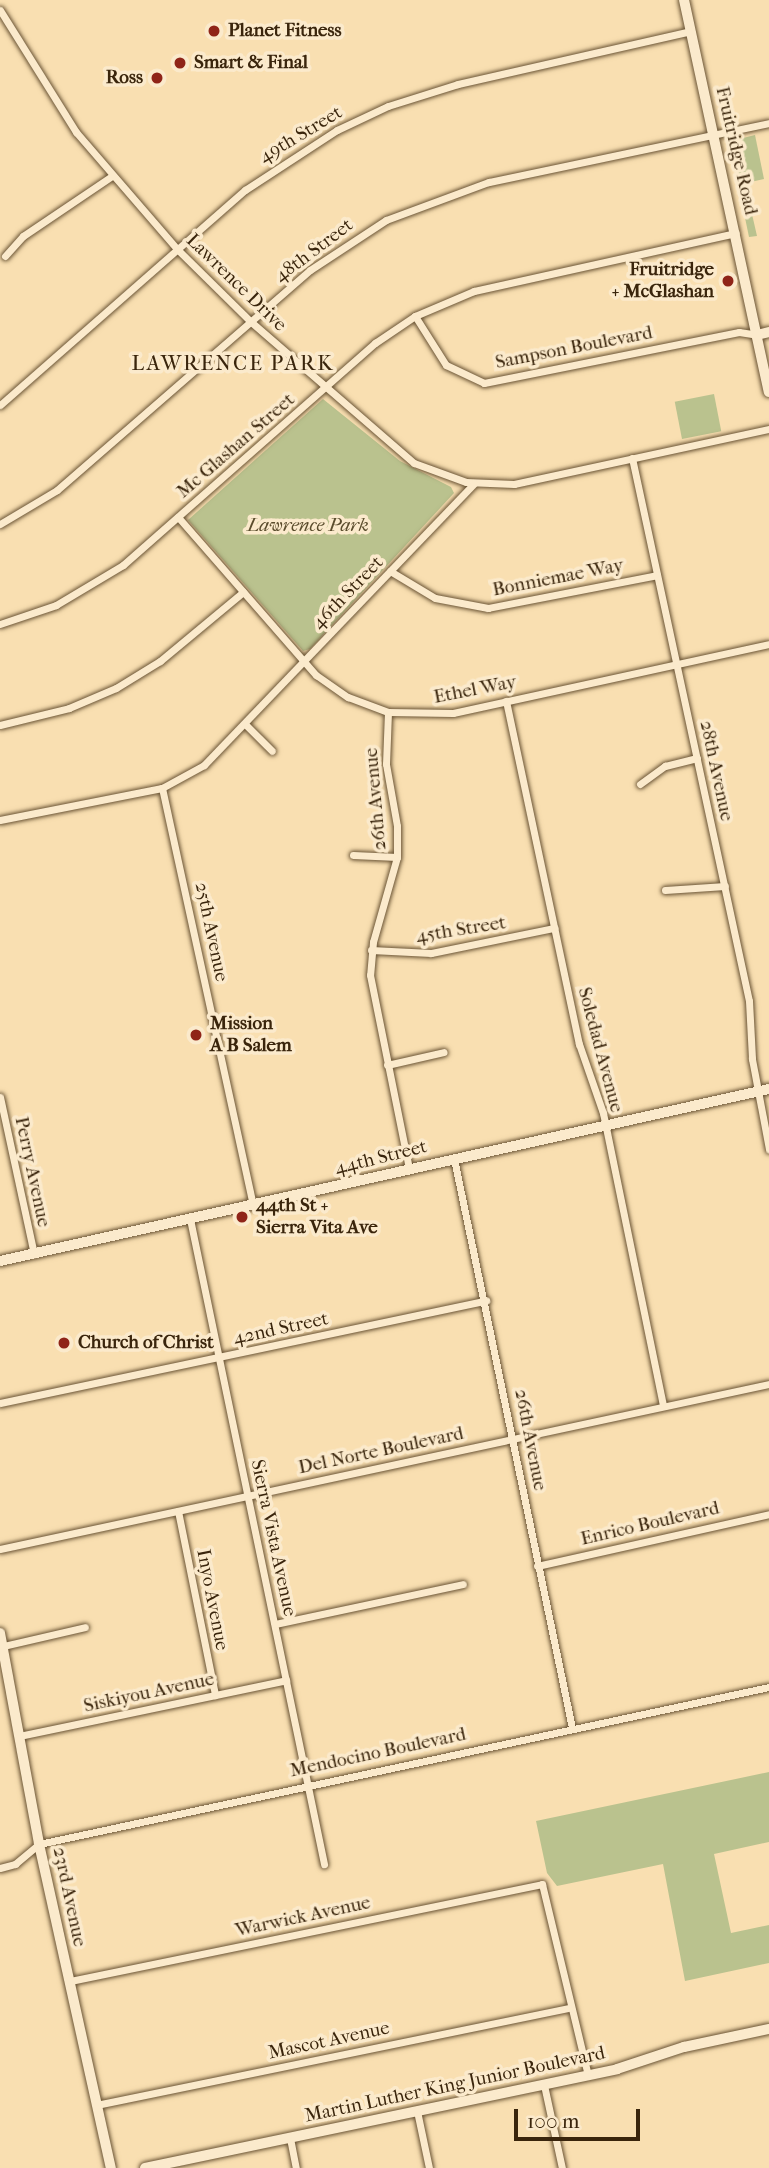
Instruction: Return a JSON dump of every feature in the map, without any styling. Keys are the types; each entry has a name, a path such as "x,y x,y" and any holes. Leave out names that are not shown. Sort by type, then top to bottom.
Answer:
{"street":[{"name":"Fruitridge Road","path":"684,0 769,392"},
{"name":"Lawrence Drive","path":"0,10 67,120 177,249 250,321 414,463 474,483 514,484 769,429"},
{"name":"49th Street","path":"0,405 177,249 274,168 337,130 388,106 458,84 691,31"},
{"name":"48th Street","path":"0,524 66,484 250,321 335,251 429,201 489,182 769,123"},
{"path":"5,256 23,236 112,176"},
{"name":"Mc Glashan Street","path":"0,624 56,605 98,582 178,517 375,343 415,316 474,291 736,233"},
{"name":"Sampson Boulevard","path":"415,316 446,365 484,383 739,332 757,335 769,332"},
{"name":"28th Avenue","path":"632,458 749,1001 757,1091 769,1149"},
{"name":"46th Street","path":"0,820 162,788 204,765 474,483"},
{"name":"Ethel Way","path":"178,517 303,663 348,697 388,712 436,715 676,666 769,644"},
{"name":"Bonniemae Way","path":"390,571 435,598 488,608 657,575"},
{"path":"0,725 69,708 116,688 160,661 243,592"},
{"name":"Soledad Avenue","path":"506,701 583,1058 604,1125 663,1406"},
{"name":"26th Avenue","path":"388,712 386,764 397,826 397,857 371,950 370,985 409,1169"},
{"path":"245,724 272,751"},
{"path":"640,784 665,766 697,758"},
{"name":"25th Avenue","path":"162,788 253,1206"},
{"path":"354,855 397,857"},
{"path":"665,890 725,886"},
{"name":"45th Street","path":"371,950 432,953 554,928"},
{"path":"387,1065 444,1052"},
{"name":"44th Street","path":"0,1261 769,1089"},
{"name":"Perry Avenue","path":"0,1097 33,1254"},
{"name":"26th Avenue","path":"454,1159 486,1301 537,1566 572,1728"},
{"name":"Sierra Vista Avenue","path":"190,1219 324,1864"},
{"name":"42nd Street","path":"0,1403 486,1301"},
{"name":"Del Norte Boulevard","path":"0,1549 769,1384"},
{"name":"Inyo Avenue","path":"178,1511 215,1695"},
{"name":"Enrico Boulevard","path":"537,1566 769,1514"},
{"path":"275,1624 463,1584"},
{"path":"3,1646 85,1627"},
{"name":"23rd Avenue","path":"0,1633 39,1844 111,2168"},
{"name":"Siskiyou Avenue","path":"19,1736 286,1680"},
{"name":"Mendocino Boulevard","path":"0,1868 15,1864 39,1844 307,1784 769,1687"},
{"name":"Warwick Avenue","path":"69,1982 542,1884 568,2008"},
{"path":"568,2008 588,2076"},
{"name":"Mascot Avenue","path":"96,2105 568,2008"},
{"name":"Martin Luther King Junior Boulevard","path":"145,2168 588,2076 684,2047 769,2029"},
{"path":"544,2085 562,2168"},
{"path":"417,2111 429,2168"},
{"path":"290,2138 296,2168"}],"green space":[{"path":"755,135 764,179 737,185 731,141"},
{"path":"746,188 757,236 749,237 739,189"},
{"path":"714,394 721,431 682,439 675,402"},
{"name":"Lawrence Park","path":"323,399 400,461 451,487 454,493 310,649 303,651 188,520"},
{"path":"769,1772 769,1842 714,1854 731,1933 769,1925 769,1963 685,1981 663,1864 557,1886 547,1873 536,1821"}],"place":[{"name":"Planet Fitness","path":"214,31"},
{"name":"Smart & Final","path":"180,63"},
{"name":"Ross","path":"157,78"},
{"name":"Fruitridge + McGlashan","path":"728,281"},
{"name":"Mission A B Salem","path":"196,1035"},
{"name":"44th St + Sierra Vita Ave","path":"242,1217"},
{"name":"Church of Christ","path":"64,1343"}],"district":[{"name":"LAWRENCE PARK","path":"233,363"}]}
